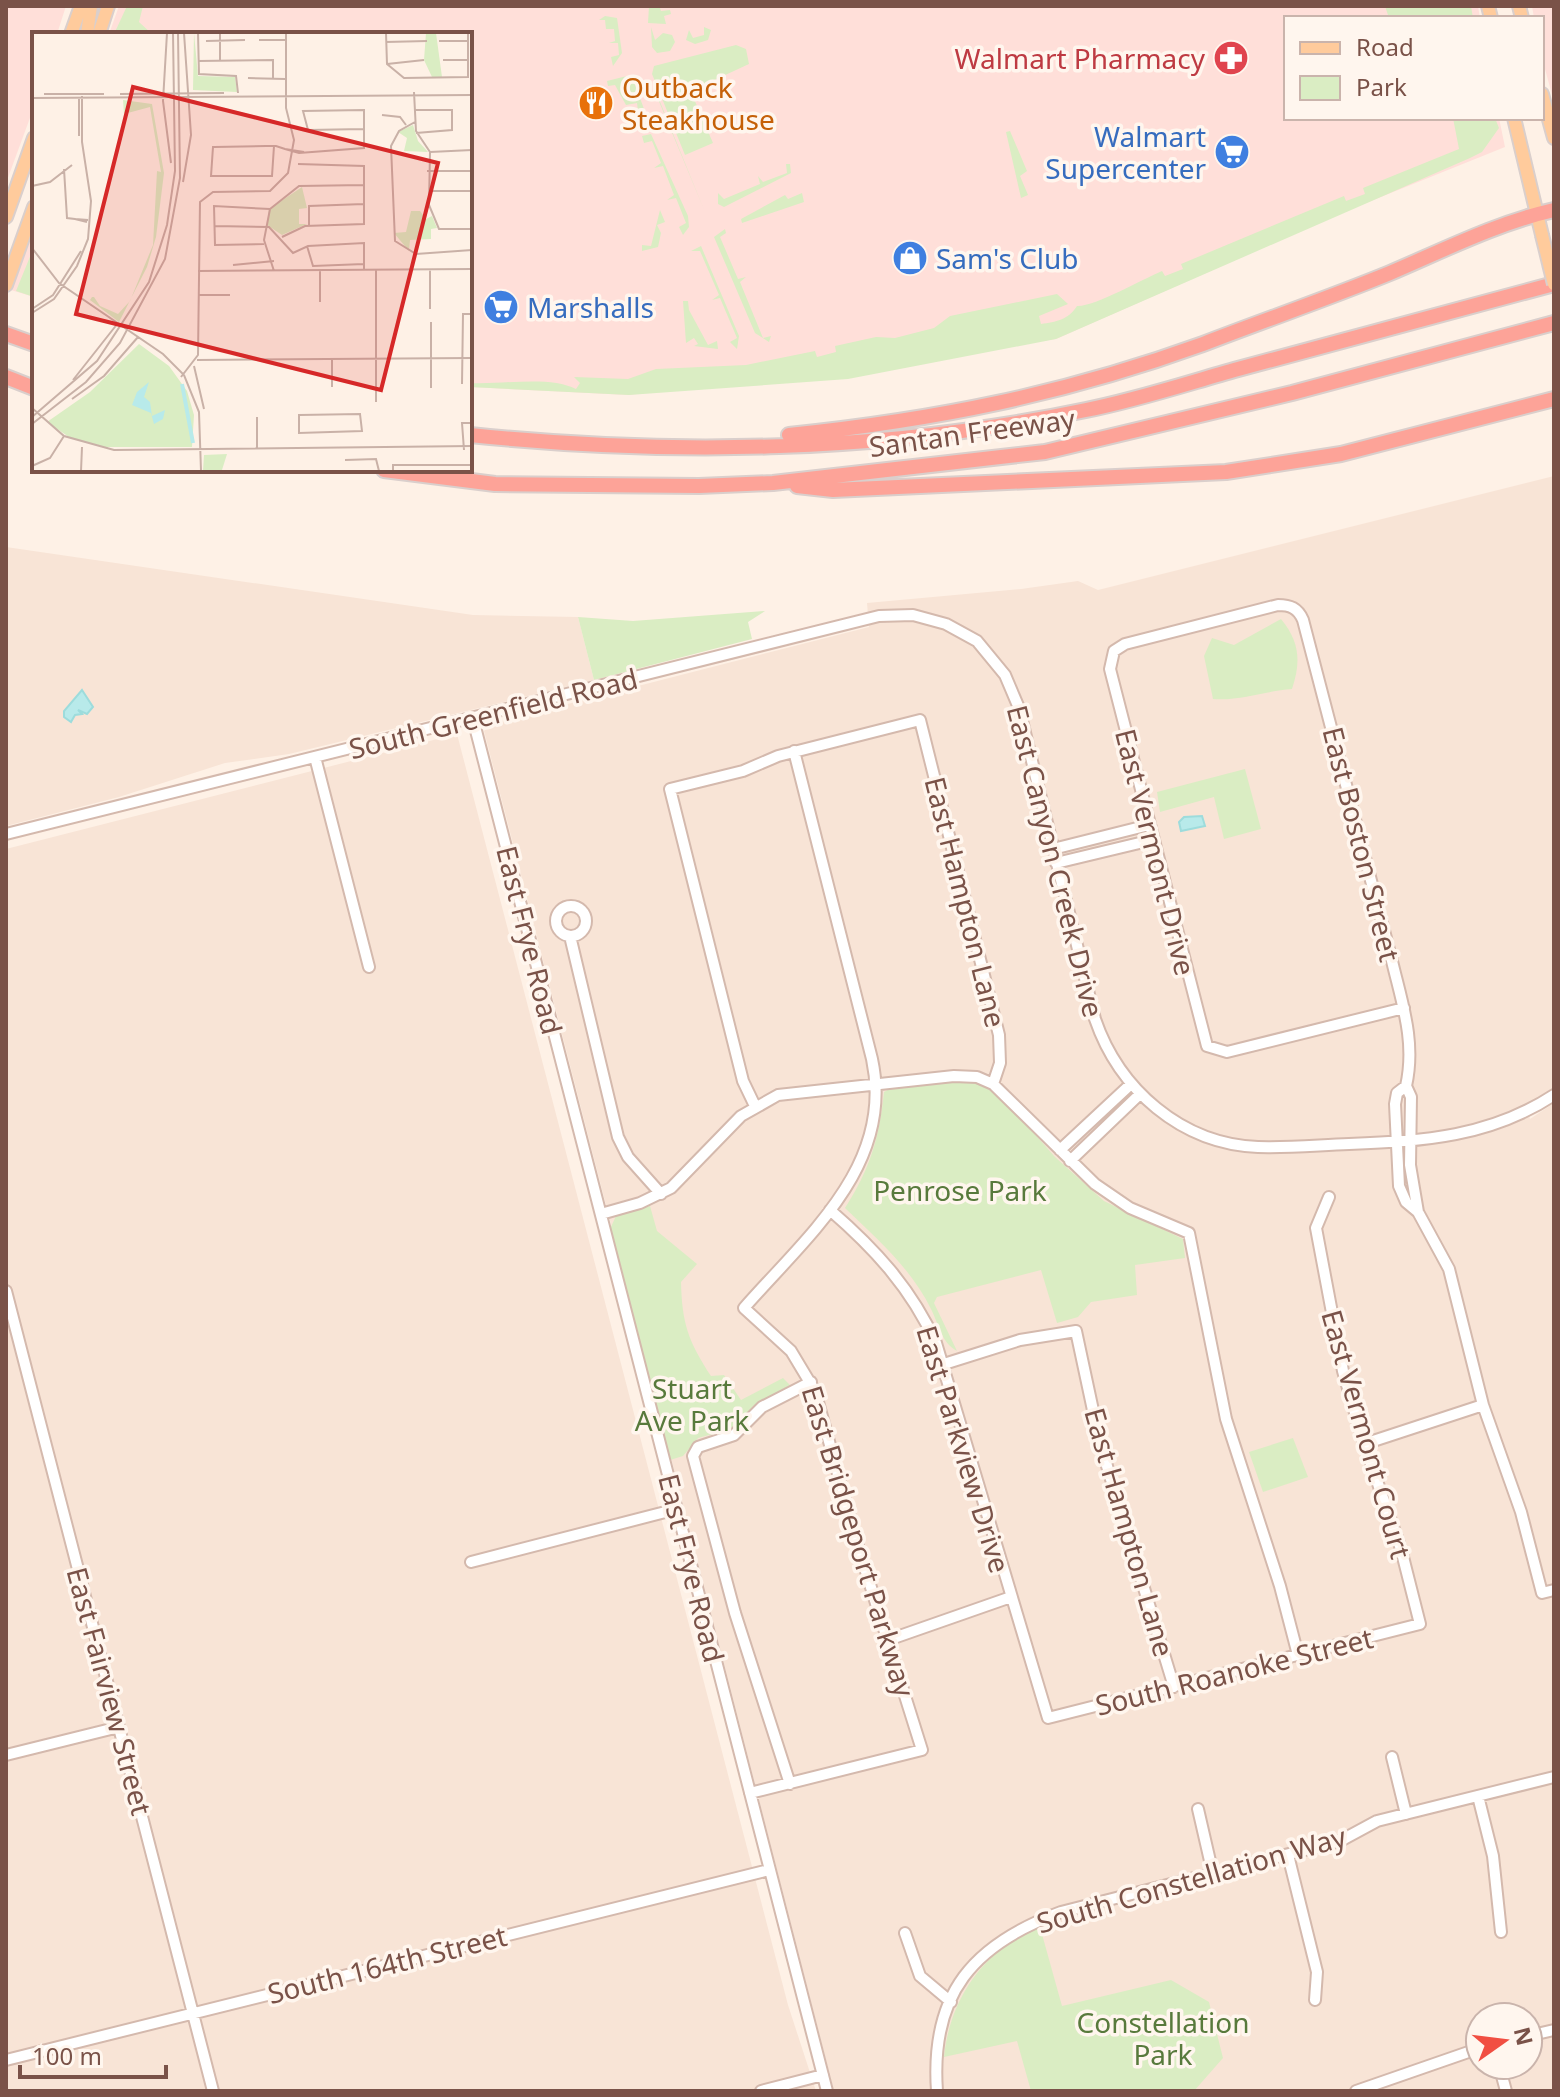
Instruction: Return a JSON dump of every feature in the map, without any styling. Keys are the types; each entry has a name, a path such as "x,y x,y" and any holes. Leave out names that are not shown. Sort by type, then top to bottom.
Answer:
{"highway":[{"path":"726,446 943,416 1030,398 1100,379 1387,274 1536,214 1554,210"},
{"name":"Santan Freeway","path":"472,435 577,444 726,446 837,442 939,432 1086,410 1554,284"},
{"name":"Santan Freeway","path":"401,472 506,484 699,486 773,483 1045,452 1292,393 1554,323"},
{"path":"6,334 32,343"},
{"path":"6,377 32,387"},
{"path":"773,483 833,490 1226,472 1341,454 1554,399"}],"main road":[{"path":"72,32 81,6"},
{"path":"87,32 91,6"},
{"path":"100,32 108,6"},
{"path":"1544,101 1554,138"},
{"path":"1514,120 1554,284"},
{"path":"6,217 32,144"},
{"path":"6,285 32,213"}],"street":[{"name":"East Boston Street","path":"1114,651 1125,644 1278,605 1294,607 1303,620 1404,1008 1410,1044 1406,1086 1411,1097 1408,1142 1418,1212"},
{"name":"South Greenfield Road","path":"6,834 879,616 898,614 925,618 977,641"},
{"name":"East Canyon Creek Drive","path":"977,641 1013,691 1098,1028 1109,1055 1140,1094 1188,1129 1238,1144 1408,1142 1479,1131 1513,1119 1554,1095"},
{"name":"East Vermont Drive","path":"1114,651 1110,669 1152,840 1202,1037 1213,1051 1227,1052 1404,1008"},
{"name":"East Frye Road","path":"473,719 827,2091"},
{"name":"East Hampton Lane","path":"794,751 920,720 999,1035 1000,1063 993,1084"},
{"path":"755,1106 743,1081 670,789 743,771 794,751 876,1083 875,1121 869,1146 853,1180 830,1210"},
{"path":"315,757 369,967"},
{"path":"1053,849 1149,825"},
{"path":"1056,863 1152,840"},
{"path":"570,936 618,1137 628,1157 661,1194"},
{"path":"601,1214 661,1194 689,1173 735,1122 755,1106 795,1091 960,1075 993,1084 1095,1184 1130,1208 1189,1233 1226,1419 1280,1586 1298,1655"},
{"path":"1060,1150 1131,1084"},
{"name":"East Boston Street","path":"1406,1086 1397,1093 1395,1142 1399,1186 1406,1202 1418,1212 1448,1264 1483,1405 1521,1512 1542,1593 1554,1590"},
{"path":"1070,1161 1140,1094"},
{"name":"East Vermont Court","path":"1329,1197 1316,1228 1343,1371 1364,1444 1401,1549 1420,1624"},
{"name":"East Bridgeport Parkway","path":"790,1784 922,1750 811,1382 791,1351 744,1308 830,1210"},
{"name":"East Parkview Drive","path":"830,1210 875,1250 904,1285 927,1323 944,1364 1011,1597 1034,1661 1048,1718"},
{"name":"East Fairview Street","path":"6,1291 213,2091"},
{"name":"East Hampton Lane","path":"944,1364 1020,1340 1076,1331 1104,1458 1174,1687"},
{"path":"750,1793 790,1784 735,1613 694,1452 700,1446 737,1433 762,1407 811,1382"},
{"path":"1364,1444 1483,1405"},
{"path":"471,1562 677,1509"},
{"path":"888,1640 1011,1597"},
{"name":"South Roanoke Street","path":"1048,1718 1420,1624"},
{"path":"6,1755 119,1727"},
{"path":"1392,1757 1406,1814"},
{"name":"South Constellation Way","path":"937,2091 935,2061 959,1981 987,1948 1022,1927 1061,1912 1340,1841 1377,1821 1554,1777"},
{"path":"1478,1796 1493,1856 1501,1932"},
{"path":"1198,1809 1213,1874"},
{"path":"1288,1855 1317,1972 1315,2000"},
{"name":"South 164th Street","path":"6,2060 769,1870"},
{"path":"905,1933 920,1976 951,2002"},
{"path":"1363,2090 1464,2054"},
{"path":"761,2091 823,2075"}],"shaded area":[{"path":"6,6 66,6 58,32 32,32 32,112 6,183"},
{"path":"119,6 1478,6 1480,16 1284,16 1284,120 1499,120 1505,147 1346,211 1056,339 629,395 472,387 472,32 110,32"},
{"path":"1532,6 1554,6 1554,102 1544,65 1544,16 1534,16"},
{"path":"32,236 32,296 11,290"},
{"path":"1554,476 1554,1087 1526,1105 1530,1119 1554,1103 1554,2091 834,2091 484,731 493,723 869,627 867,603 1078,581 1098,590"},
{"path":"6,547 473,615 578,617 594,680 289,754 225,763 119,797 6,826"},
{"path":"457,734 788,2005 816,2091 6,2091 6,849"}],"green space":[{"path":"127,6 143,6 139,22 150,32 115,32"},
{"path":"649,6 661,11 670,10 671,14 664,16 666,24 648,23"},
{"path":"1385,6 1471,6 1473,16 1388,16"},
{"path":"605,16 617,18 622,53 613,66 611,57 619,55 618,43 609,43 615,41 614,29 606,29 605,20 599,20"},
{"path":"651,27 655,40 663,33 672,35 675,42 670,51 657,53 652,47"},
{"path":"704,27 711,30 708,40 695,44 686,40 689,30 693,38 704,35"},
{"path":"736,45 746,49 749,64 695,89 694,99 713,143 685,155 652,74 654,66"},
{"path":"627,76 634,82 650,125 640,126 637,103 626,105 615,85 608,86 607,81"},
{"path":"653,87 654,87 705,212"},
{"path":"1453,120 1496,120 1499,128 1482,152 1470,158 1056,339 848,379 629,395 472,387 472,383 539,381 576,389 580,383 574,377 628,379 656,369 746,365 815,351 817,357 836,352 835,346 876,337 895,338 934,328 950,316 1057,294 1068,304 1039,316 1041,324 1057,321 1077,306 1106,297 1162,271 1165,276 1183,269 1181,264 1344,196 1346,201 1365,194 1363,188 1459,149"},
{"path":"1010,131 1027,171 1020,176 1028,195 1021,198 1006,132"},
{"path":"651,134 688,216 689,227 683,235 679,227 686,223 676,198 667,200 674,195 663,166 654,168 661,163 652,141 644,143 642,136"},
{"path":"786,164 790,164 791,173 724,207 718,204 718,193 724,199 760,184 758,176 763,182 787,173"},
{"path":"802,193 804,202 742,223 741,219 785,195 788,199"},
{"path":"660,210 665,222 657,225 661,233 658,247 642,251 642,245 651,246"},
{"path":"725,229 726,233 720,237 738,279 746,277 740,282 763,338 771,336 769,342 755,333 714,237"},
{"path":"701,246 739,336 737,349 730,342 737,338 720,298 712,300 719,295 700,251 691,251"},
{"path":"32,252 32,296 16,291"},
{"path":"683,301 688,301 689,310 708,345 717,341 718,349 694,346 698,344 694,338 686,343"},
{"path":"765,611 748,622 752,639 594,680 578,617 633,621"},
{"path":"1281,619 1292,636 1297,652 1297,670 1292,689 1233,699 1213,699 1204,656 1212,638 1234,645"},
{"path":"1245,769 1261,829 1224,839 1214,797 1160,812 1157,792"},
{"name":"Penrose Park","path":"951,1080 989,1082 1055,1157 1104,1201 1183,1239 1185,1258 1135,1265 1137,1295 1091,1302 1078,1317 1057,1323 1041,1270 937,1297 934,1303 957,1351 944,1338 914,1280 845,1208 872,1153 884,1092 893,1087"},
{"name":"Stuart Ave Park","path":"650,1206 657,1231 697,1264 681,1282 683,1309 692,1342 711,1376 724,1375 741,1400 783,1378 790,1385 753,1406 735,1428 698,1438 683,1456 670,1460 610,1229 616,1216"},
{"path":"1293,1438 1308,1477 1263,1492 1249,1452"},
{"name":"Constellation Park","path":"1040,1927 1062,2006 1171,1980 1209,2002 1223,2058 1194,2091 1031,2091 1017,2041 944,2057 954,2015 973,1978 1002,1948"}],"water":[{"path":"82,690 93,707 87,714 78,710 82,714 75,715 71,722 64,717 64,711"},
{"path":"1202,816 1205,826 1181,831 1179,822 1184,817"}],"place":[{"name":"Walmart Pharmacy","path":"1231,58"},
{"name":"Outback Steakhouse","path":"596,103"},
{"name":"Walmart Supercenter","path":"1232,152"},
{"name":"Sam's Club","path":"910,258"},
{"name":"Marshalls","path":"501,307"}]}
